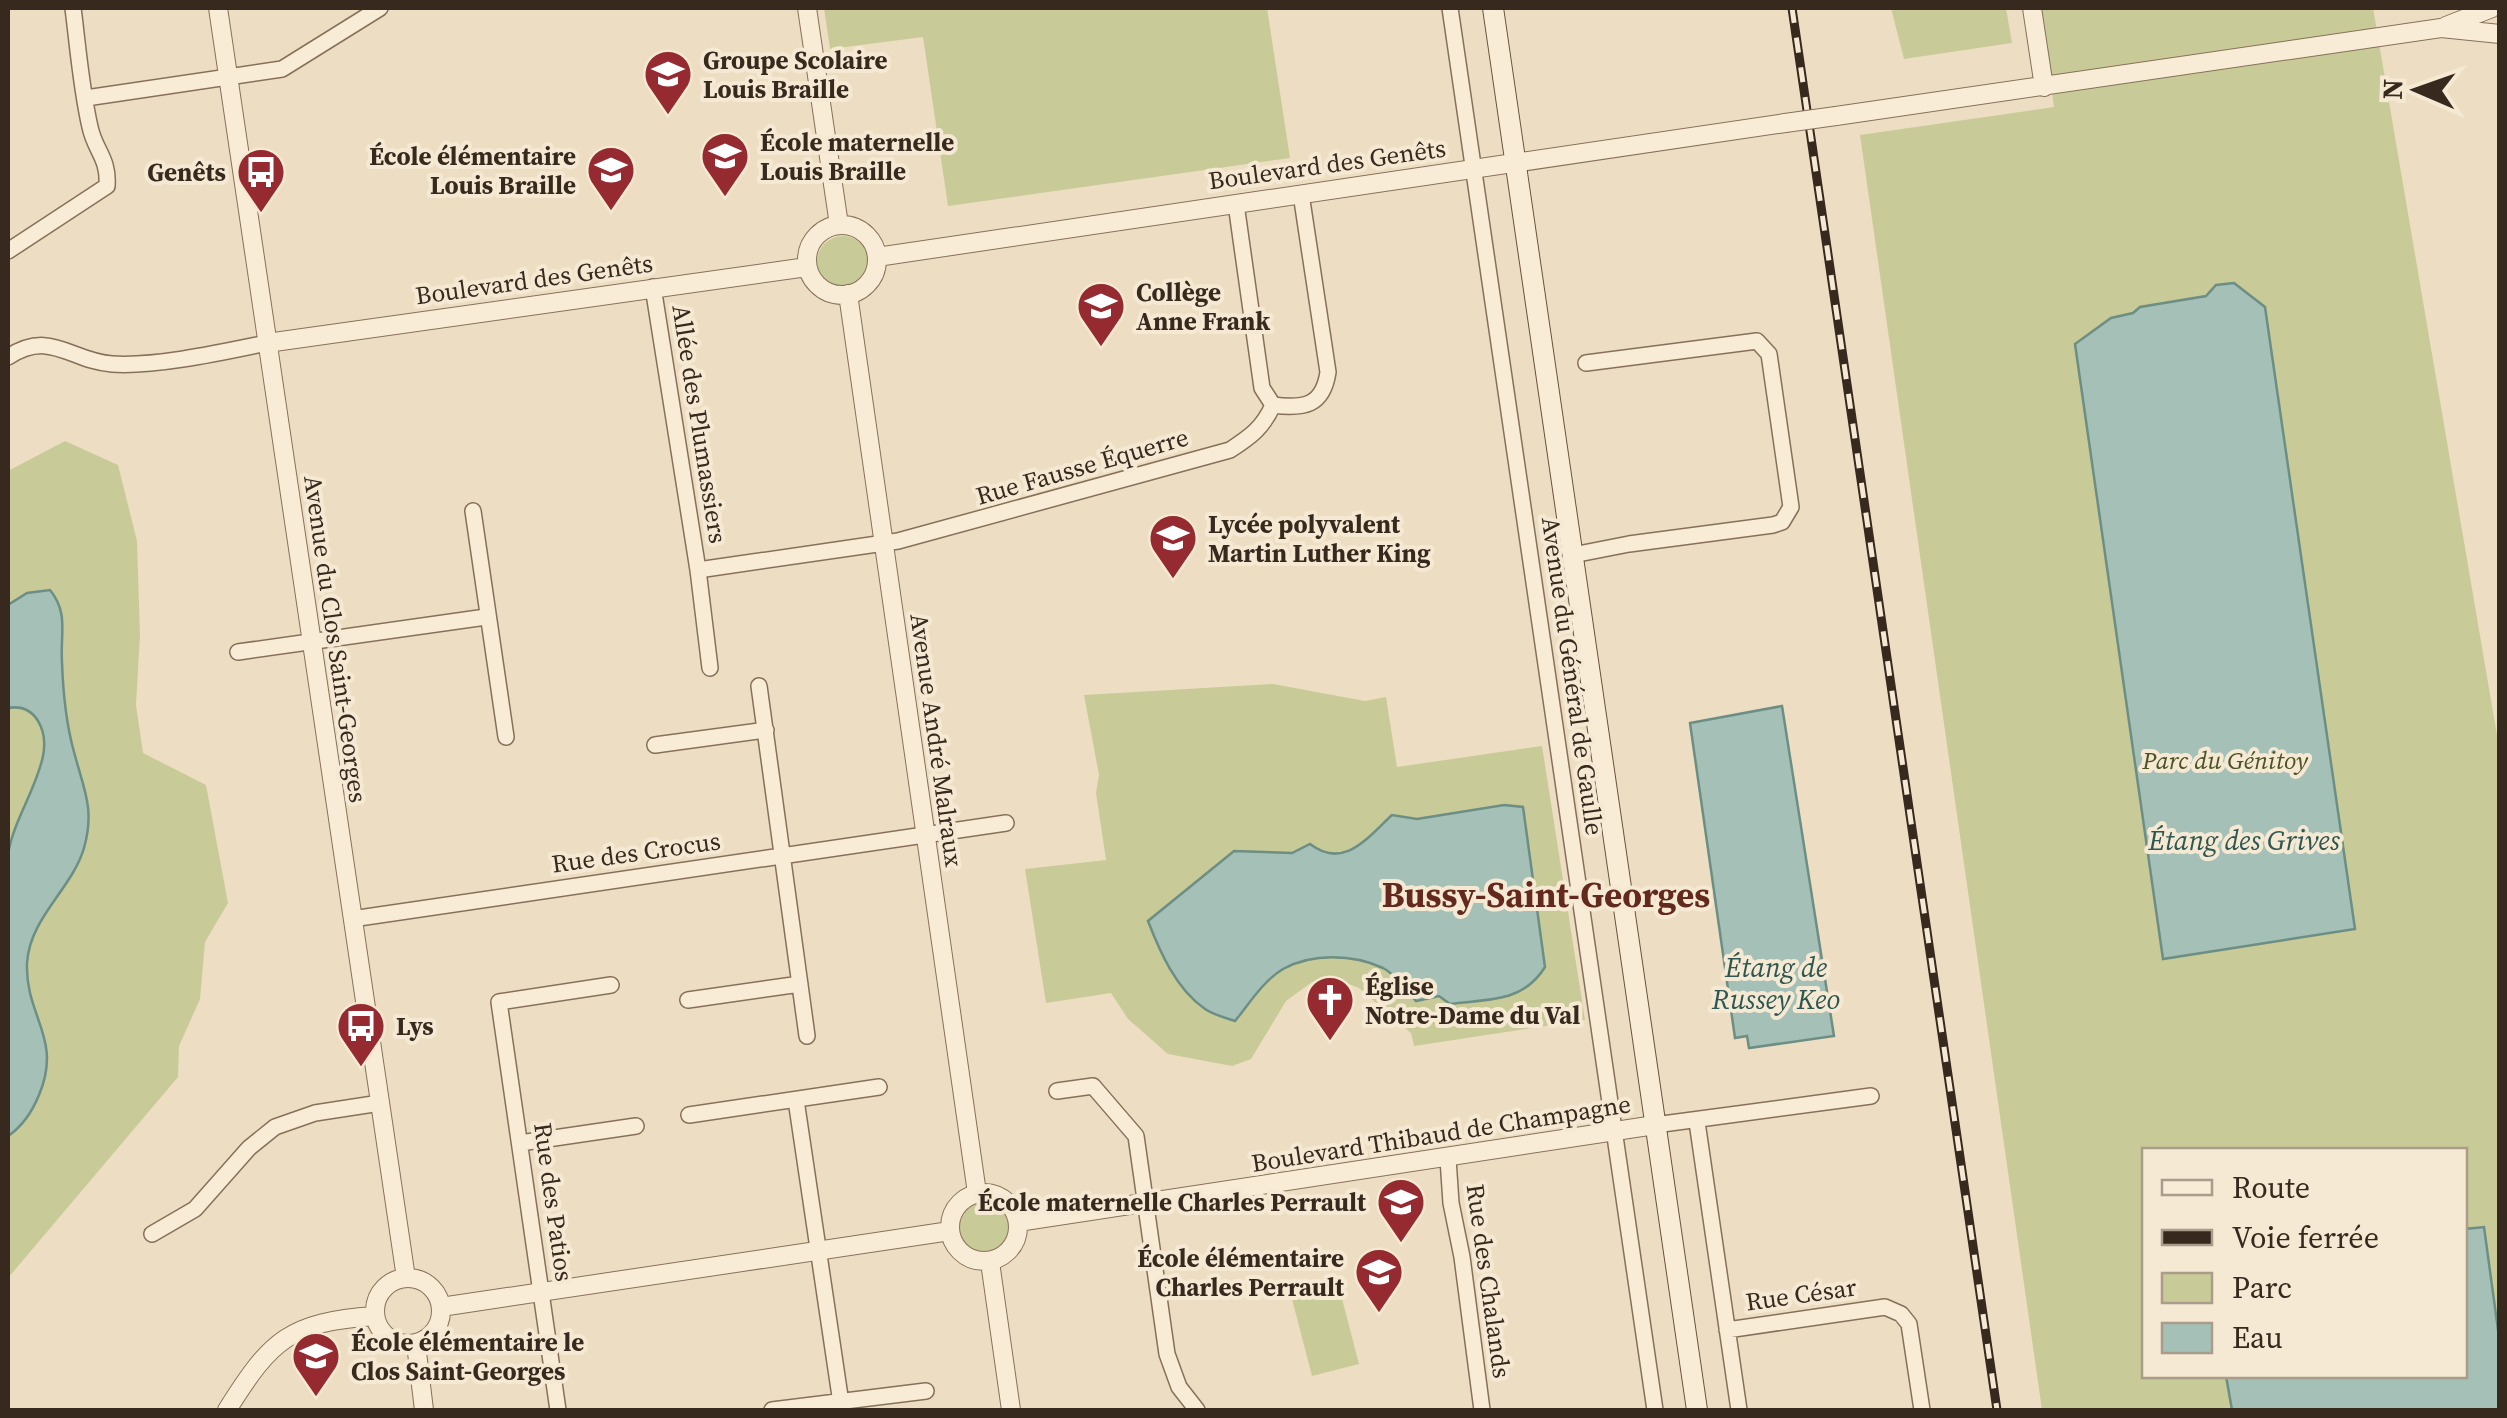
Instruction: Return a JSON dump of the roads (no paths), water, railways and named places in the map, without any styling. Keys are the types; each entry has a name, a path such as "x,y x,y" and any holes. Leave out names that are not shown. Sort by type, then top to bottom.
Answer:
{"main road":[{"name":"Avenue du Général de Gaulle","path":"1493,8 1697,1410"}],"street":[{"path":"8,251 108,186 108,164 94,142 73,8"},
{"name":"Avenue du Clos Saint-Georges","path":"218,8 406,1278"},
{"path":"86,98 282,69 380,8"},
{"path":"806,8 839,224"},
{"name":"Avenue du Général de Gaulle","path":"1450,8 1655,1410"},
{"path":"2032,8 2044,86 2441,28 2492,8"},
{"path":"2441,28 2500,34"},
{"name":"Boulevard des Genêts","path":"877,257 2044,86"},
{"path":"1236,204 1262,388 1273,405 1301,406 1315,402 1326,390 1328,372 1301,194"},
{"path":"839,224 849,225 867,236 877,257 868,283 848,294 837,295 818,286 807,266 810,244 818,234 839,224"},
{"name":"Boulevard des Genêts","path":"268,343 807,266"},
{"name":"Allée des Plumassiers","path":"653,287 710,668"},
{"name":"Avenue André Malraux","path":"848,294 977,1194"},
{"path":"1572,555 1782,522 1791,507 1769,354 1757,341 1586,363"},
{"path":"8,357 33,345 47,345 108,364 141,363 268,343"},
{"name":"Rue Fausse Équerre","path":"884,544 1230,450 1255,434 1273,405"},
{"path":"474,510 506,738"},
{"name":"Allée des Plumassiers","path":"698,570 884,544"},
{"path":"238,652 486,617"},
{"path":"759,686 806,1036"},
{"path":"654,745 766,730"},
{"name":"Rue des Crocus","path":"352,919 1006,823"},
{"path":"688,1000 800,984"},
{"name":"Rue des Patios","path":"558,1410 500,1002 611,985"},
{"path":"689,1115 879,1086"},
{"path":"1057,1091 1093,1086 1136,1136 1167,1354 1178,1387 1196,1410"},
{"name":"Boulevard Thibaud de Champagne","path":"1018,1222 1871,1096"},
{"path":"796,1100 841,1403"},
{"path":"152,1234 195,1208 249,1148 275,1127 314,1112 380,1103"},
{"path":"1696,1122 1739,1410"},
{"path":"520,1144 636,1126"},
{"name":"Rue des Chalands","path":"1448,1159 1451,1204 1482,1410"},
{"path":"977,1194 1002,1198 1013,1209 1018,1222 1015,1243 1009,1252 990,1262 968,1258 959,1251 950,1231 956,1207 977,1194"},
{"path":"441,1307 950,1231"},
{"path":"990,1262 1012,1410"},
{"path":"406,1278 433,1289 441,1307 438,1326 416,1344 395,1342 379,1327 376,1316 379,1295 386,1286 406,1278"},
{"name":"Rue César","path":"1727,1330 1885,1307 1901,1314 1909,1324 1922,1410"},
{"path":"227,1410 255,1366 273,1346 296,1330 376,1316"},
{"path":"416,1344 424,1410"},
{"path":"772,1410 926,1391"}],"water":[{"name":"Étang des Grives","path":"2234,283 2265,307 2355,929 2163,959 2075,344 2111,318 2133,313 2140,307 2206,296 2216,285"},
{"path":"50,590 62,616 65,708 87,800 88,822 78,863 35,931 30,947 28,982 47,1058 39,1095 30,1113 8,1136 8,854 40,769 44,737 33,714 8,708 8,605 27,593"},
{"name":"Étang de Russey Keo","path":"1782,706 1834,1036 1749,1048 1747,1036 1735,1038 1690,723"},
{"path":"1504,805 1523,807 1545,967 1526,987 1503,997 1450,1004 1439,996 1416,1001 1383,968 1346,958 1319,958 1294,964 1276,974 1235,1021 1209,1011 1177,981 1148,921 1234,851 1292,853 1310,844 1334,854 1354,848 1392,815 1417,819"},
{"path":"2484,1227 2499,1337 2499,1410 2232,1410 2226,1378 2467,1378 2467,1229"}],"railway":[{"path":"1792,8 1997,1410"}],"place":[{"name":"Groupe Scolaire Louis Braille","path":"668,116"},
{"name":"École maternelle Louis Braille","path":"725,198"},
{"name":"École élémentaire Louis Braille","path":"611,212"},
{"name":"Genêts","path":"261,214"},
{"name":"Collège Anne Frank","path":"1101,348"},
{"name":"Lycée polyvalent Martin Luther King","path":"1173,580"},
{"name":"Église Notre-Dame du Val","path":"1330,1042"},
{"name":"Lys","path":"361,1068"},
{"name":"École maternelle Charles Perrault","path":"1401,1244"},
{"name":"École élémentaire Charles Perrault","path":"1379,1314"},
{"name":"École élémentaire le Clos Saint-Georges","path":"316,1398"}],"district":[{"name":"Bussy-Saint-Georges","path":"1546,895"}],"park label":[{"name":"Parc du Génitoy","path":"2225,760"}]}
